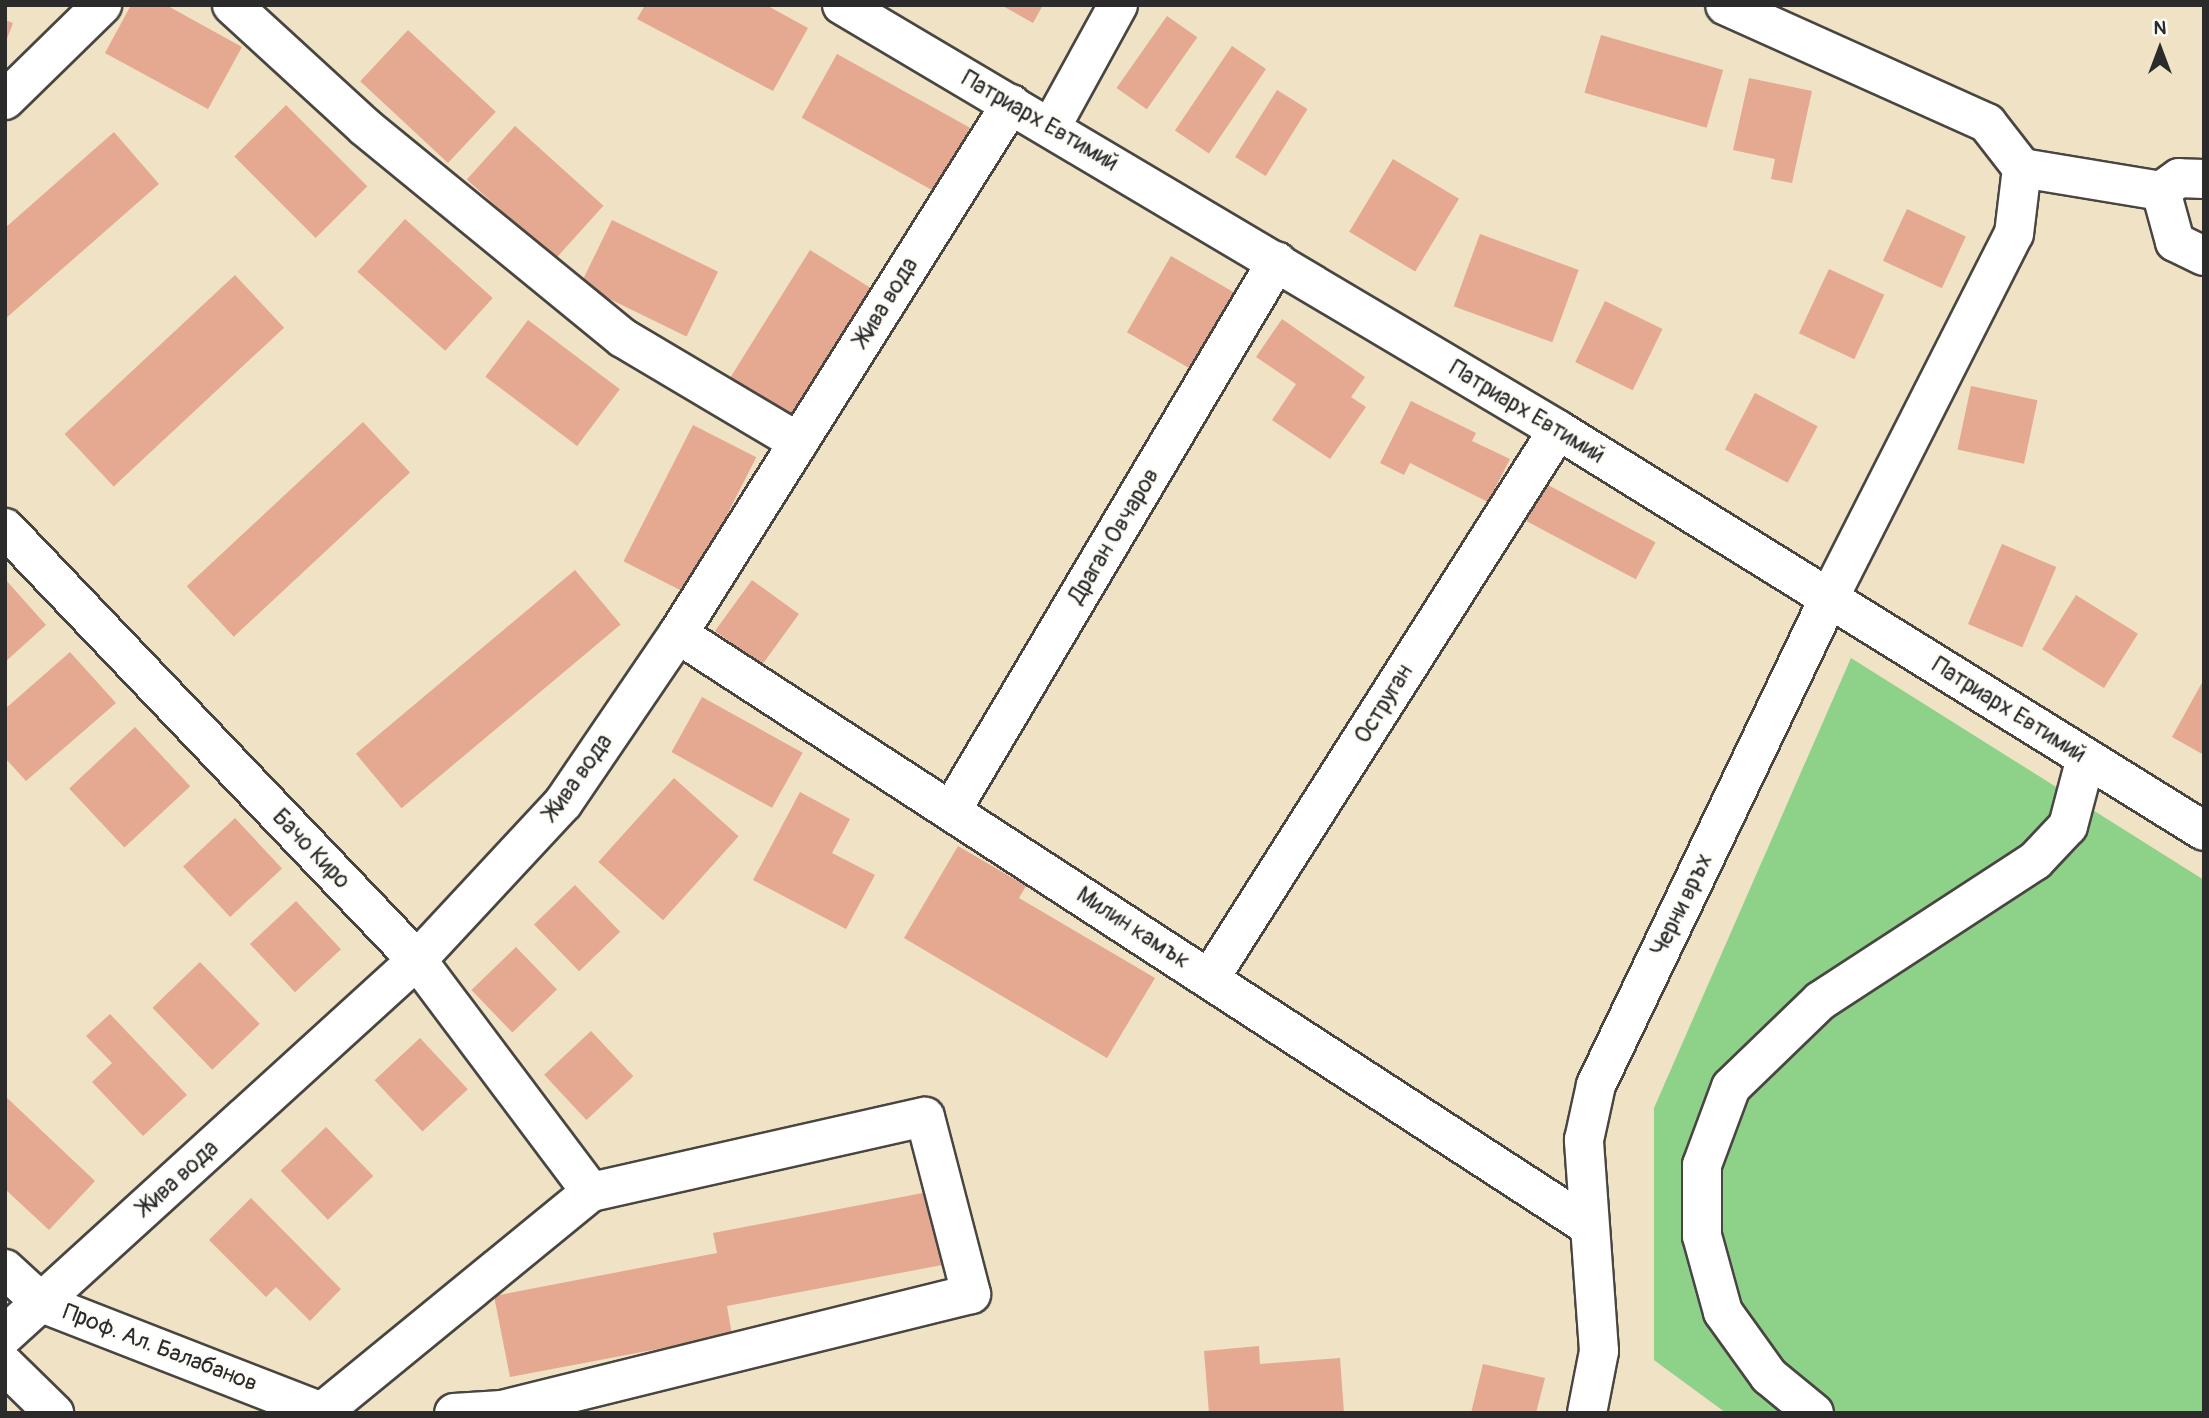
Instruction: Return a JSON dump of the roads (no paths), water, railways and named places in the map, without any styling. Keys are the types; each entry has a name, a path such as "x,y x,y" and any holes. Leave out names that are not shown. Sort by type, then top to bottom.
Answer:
{"street":[{"path":"232,5 365,127 623,338 798,442"},
{"name":"Патриарх Евтимий","path":"842,5 1559,430 2204,831"},
{"path":"1051,127 1118,5"},
{"path":"1728,6 1987,123 2022,168 2161,191 2179,178 2204,179"},
{"path":"5,100 92,9"},
{"name":"Жива вода","path":"5,1335 417,960 563,803 678,634 1011,104"},
{"name":"Черни връх","path":"1587,1413 1599,1351 1587,1225 1584,1140 1596,1085 1829,598 2014,234 2022,168"},
{"path":"2161,191 2175,242 2204,256"},
{"name":"Драган Овчаров","path":"951,811 1278,261"},
{"name":"Оструган","path":"1210,978 1559,430"},
{"name":"Бачо Киро","path":"5,528 417,960 591,1192"},
{"name":"Милин камък","path":"678,634 1587,1225"},
{"path":"1814,1413 1769,1376 1724,1312 1702,1236 1702,1164 1731,1087 1820,1001 2035,861 2068,826 2086,758"},
{"path":"327,1412 591,1192 925,1117 971,1294 502,1410 454,1413"},
{"name":"Проф. Ал. Балабанов","path":"5,1269 42,1303 327,1412"},
{"path":"5,1365 54,1413"}]}
